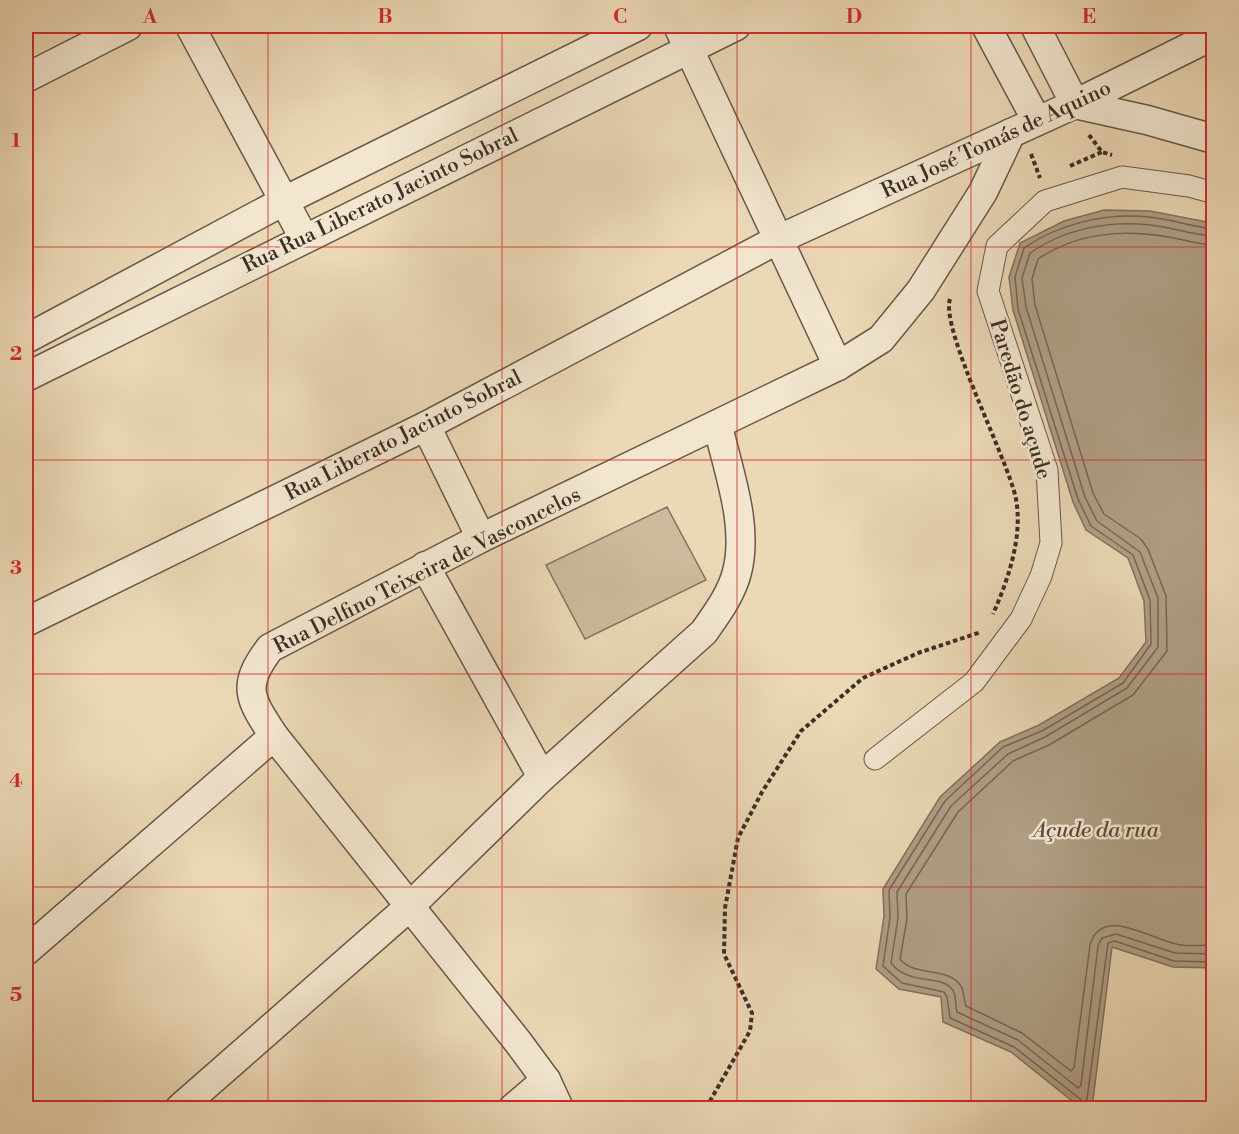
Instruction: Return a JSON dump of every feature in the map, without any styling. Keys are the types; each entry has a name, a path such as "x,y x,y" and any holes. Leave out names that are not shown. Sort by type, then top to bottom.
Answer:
{"street":[{"path":"26,78 128,26"},
{"path":"190,26 304,238"},
{"path":"26,339 284,201 638,26"},
{"name":"Rua Rua Liberato Jacinto Sobral","path":"26,377 304,238 684,37 736,26"},
{"path":"986,26 1023,127"},
{"path":"1035,26 1075,104 1147,120 1214,139"},
{"name":"Rua José Tomás de Aquino","path":"777,240 1075,104 1214,35"},
{"path":"684,37 777,240 838,366"},
{"name":"Rua Delfino Teixeira de Vasconcelos","path":"274,736 260,715 250,683 256,666 270,648 481,538 718,426 838,366 881,339 921,290 1023,127"},
{"name":"Paredão do açude","path":"874,759 974,682 1021,619 1041,576 1051,543 1047,471 988,291 997,246 1045,201 1122,177 1190,186 1214,193"},
{"name":"Rua Liberato Jacinto Sobral","path":"26,622 426,426 777,240"},
{"path":"426,426 481,538"},
{"path":"180,1108 409,907 542,777 704,632 723,605 737,571 740,539 736,504 718,426"},
{"path":"425,566 542,777"},
{"path":"26,951 274,736 546,1080 559,1108"},
{"path":"513,1108 546,1080"}],"path":[{"path":"1023,127 1040,179 1032,185"},
{"path":"951,297 947,307 959,348 1016,499 1016,532 1007,581 990,621"},
{"path":"706,1108 750,1031 752,1013 724,954 725,908 738,838 762,792 801,731 863,678 918,653 986,630"}],"shaded area":[{"path":"667,507 706,580 585,639 546,565"}],"water":[{"name":"Açude da rua","path":"1104,210 1150,211 1213,223 1214,968 1173,967 1112,947 1092,1108 1081,1108 1011,1052 943,1022 941,997 899,989 876,969 884,916 883,889 940,797 1000,742 1039,725 1119,678 1146,642 1144,601 1128,558 1086,530 1073,502 1013,310 1009,277 1020,243 1064,221"}]}
